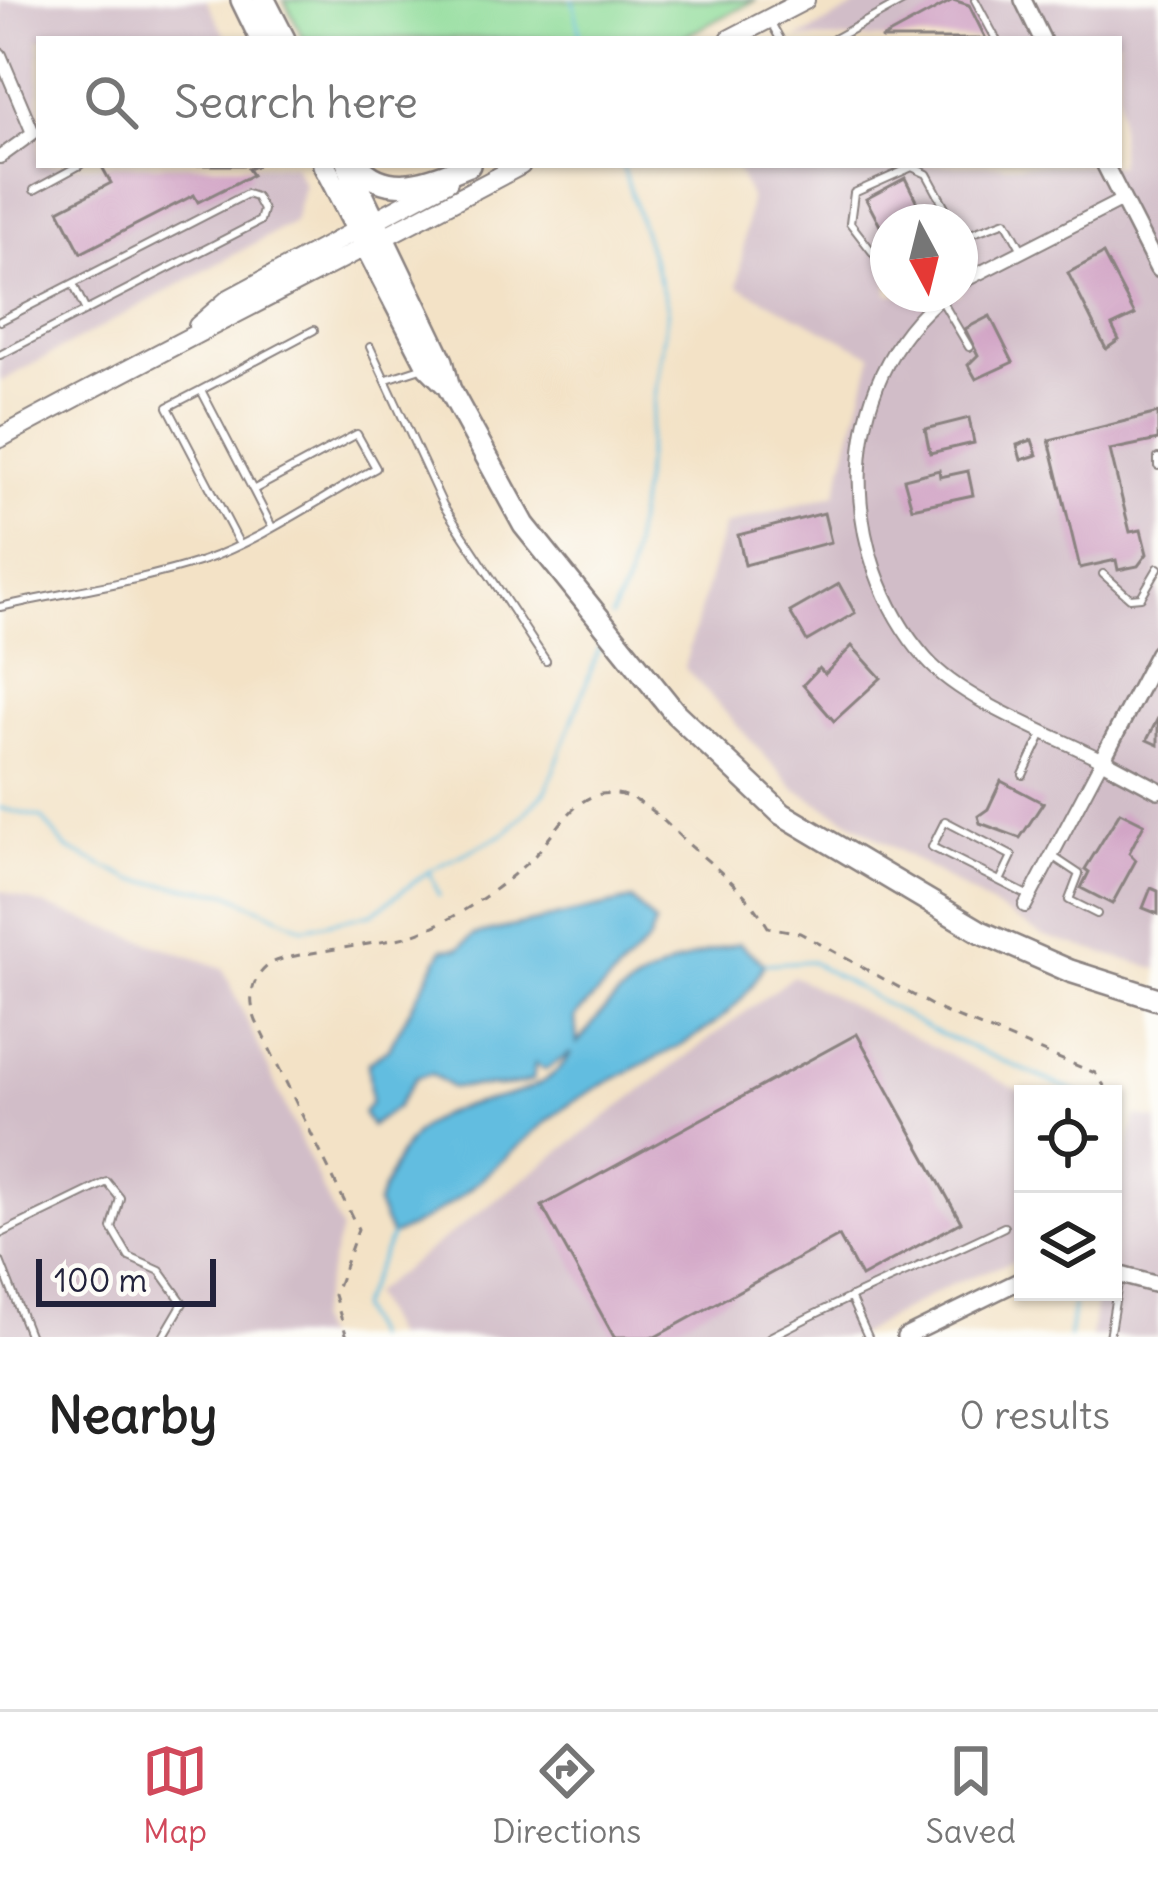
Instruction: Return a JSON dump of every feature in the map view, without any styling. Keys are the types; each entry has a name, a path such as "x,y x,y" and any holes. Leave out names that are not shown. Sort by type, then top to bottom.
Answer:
{"highway":[{"path":"242,0 260,36"},
{"path":"264,0 282,36"},
{"path":"325,168 370,235 442,361 449,388 524,525 676,714 782,814 982,932 1070,971 1158,999"},
{"path":"349,168 370,235 428,366 449,388"},
{"path":"360,168 368,177 402,185 462,168"}],"main road":[{"path":"736,36 806,0"},
{"path":"0,438 190,334 240,315 469,168"},
{"path":"370,235 515,168"}],"street":[{"path":"1023,0 1041,36"},
{"path":"0,56 33,133 0,158"},
{"path":"1106,168 1158,269"},
{"path":"978,273 1122,200"},
{"path":"924,312 871,404 858,450 858,502 872,564 927,660 958,685 1158,790"},
{"path":"1028,902 1158,655"},
{"path":"1122,1277 1158,1286"},
{"path":"904,1337 1014,1283"}],"lane":[{"path":"839,36 905,0"},
{"path":"975,0 994,36"},
{"path":"769,19 778,36"},
{"path":"34,190 74,168"},
{"path":"870,249 850,223 854,193 910,168"},
{"path":"914,168 927,175 943,204"},
{"path":"0,321 248,194 263,210 260,221 0,355"},
{"path":"978,231 1006,221 1022,250"},
{"path":"73,284 86,310"},
{"path":"951,312 969,346"},
{"path":"239,542 168,407 314,330"},
{"path":"370,346 443,505 546,661"},
{"path":"387,379 428,366"},
{"path":"201,390 271,525"},
{"path":"0,607 204,560 376,468 357,434 253,490"},
{"path":"1103,574 1130,598 1141,597 1158,568"},
{"path":"1023,775 1044,730"},
{"path":"1000,881 1012,856 945,820 932,847 1000,881 1028,902"},
{"path":"1052,856 1079,874 1069,900 1097,914"},
{"path":"0,1234 106,1182 120,1198 112,1228 129,1257 160,1271 183,1303 164,1337"},
{"path":"770,1337 849,1295 886,1285 1004,1227"},
{"path":"0,1261 30,1337"},
{"path":"849,1295 868,1337"},
{"path":"1109,1337 1113,1301"}],"path":[{"path":"347,1337 334,1295 358,1229 256,1021 250,992 273,960 383,945 430,929 491,893 532,859 586,798 618,794 636,799 752,899 768,926 800,933 942,1011 1095,1073 1103,1085"}],"shaded area":[{"path":"0,0 206,0 225,36 36,36 36,168 296,168 304,184 294,222 0,382"},
{"path":"868,0 1158,0 1158,969 1043,936 794,788 684,667 724,525 836,494 872,355 738,286 750,197 736,168 1122,168 1122,36 802,36"},
{"path":"0,890 223,968 341,1230 315,1321 322,1337 0,1337"},
{"path":"793,976 1014,1088 1014,1261 954,1283 854,1337 393,1337 371,1294"},
{"path":"1135,1116 1158,1120 1158,1337 1091,1337 1096,1301 1122,1301 1122,1177"}],"green space":[{"path":"284,0 756,0 685,36 302,36"}],"water":[{"path":"633,900 655,924 648,942 575,1017 577,1043 621,994 652,974 704,953 739,943 764,964 748,990 704,1031 567,1106 466,1192 391,1236 377,1204 413,1137 450,1111 543,1082 571,1053 545,1070 535,1064 533,1080 512,1085 452,1088 432,1074 416,1077 397,1107 371,1126 363,1113 371,1102 368,1063 389,1048 443,949 459,948 474,935"}],"building":[{"path":"953,0 969,5 984,36 887,36"},
{"path":"103,168 250,168 252,175 198,202 194,195 81,253 59,210 111,183"},
{"path":"905,178 918,204 870,207 866,199"},
{"path":"1103,254 1135,315 1112,326 1119,340 1106,349 1068,273"},
{"path":"990,316 1013,362 976,379 968,365 978,355 965,329"},
{"path":"1158,413 1158,440 1110,450 1130,532 1141,530 1147,554 1138,566 1118,570 1116,560 1080,568 1049,440"},
{"path":"969,418 974,443 930,453 925,429"},
{"path":"1032,440 1037,455 1021,460 1017,445"},
{"path":"939,470 940,477 968,471 973,495 912,508 904,479"},
{"path":"824,513 831,542 745,565 738,535"},
{"path":"839,584 855,613 807,641 790,612"},
{"path":"852,646 881,678 834,721 803,685 819,668 825,674"},
{"path":"1158,718 1158,745 1147,740"},
{"path":"1001,781 1043,803 1020,838 980,823 978,816 988,809"},
{"path":"1120,812 1144,824 1129,853 1136,860 1112,904 1081,888 1089,872 1085,869"},
{"path":"1151,888 1158,891 1158,914 1143,908"},
{"path":"857,1034 961,1222 861,1277 839,1236 655,1337 614,1337 542,1206"}],"waterway":[{"path":"573,0 580,36"},
{"path":"611,617 628,580 668,308 623,168"},
{"path":"0,808 42,818 66,848 132,880 227,893 304,928 373,913 429,871 506,833 546,791 603,638"},
{"path":"430,872 439,896"},
{"path":"764,964 810,961 931,1030 1059,1085"},
{"path":"372,1337 358,1308 392,1235"},
{"path":"1069,1337 1073,1306"}]}
